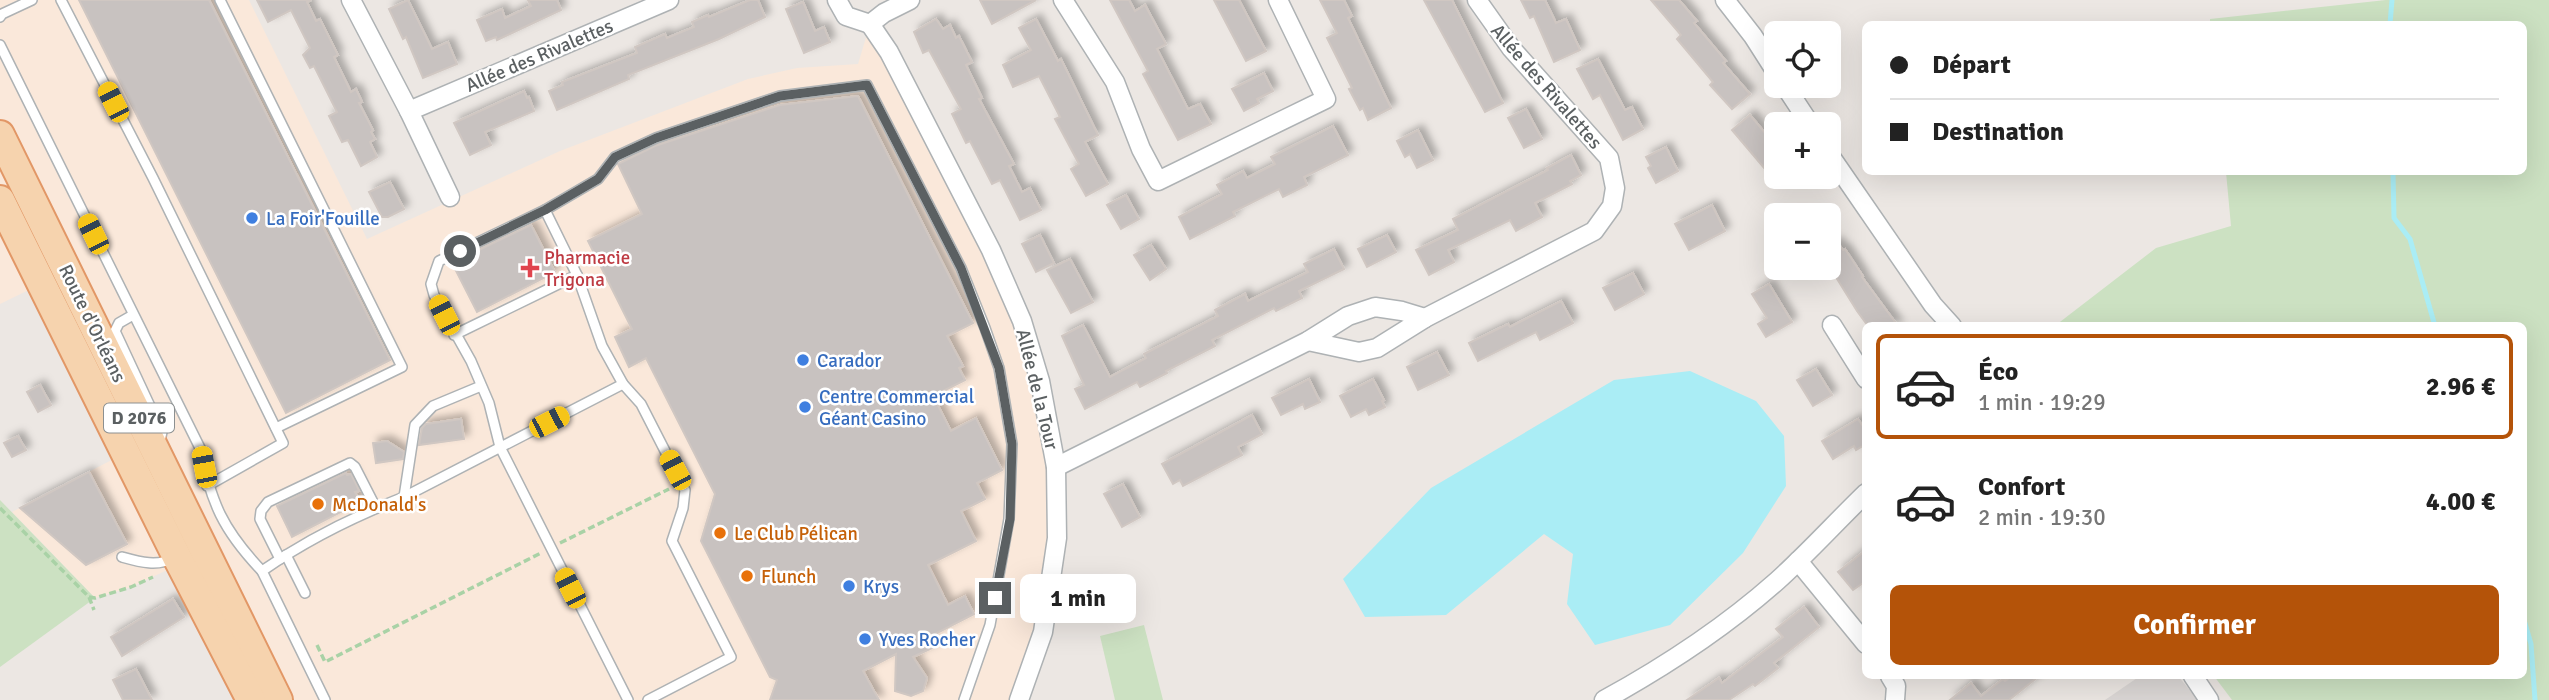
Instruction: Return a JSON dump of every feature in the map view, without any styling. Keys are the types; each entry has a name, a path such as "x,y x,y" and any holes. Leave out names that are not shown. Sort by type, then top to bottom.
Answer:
{"main road":[{"name":"Route d'Orléans","path":"0,135 278,700"},
{"name":"Route d'Orléans","path":"0,200 178,561 251,700"}],"street":[{"path":"351,0 450,197"},
{"name":"Allée des Rivalettes","path":"409,111 669,0"},
{"path":"837,0 846,16 870,24 884,13 910,0"},
{"path":"1063,0 1115,82 1141,149 1158,181 1326,99 1278,0"},
{"name":"Allée des Rivalettes","path":"1308,341 1359,352 1377,348 1425,318 1594,230 1612,206 1615,188 1609,158 1510,48 1477,0"},
{"path":"1725,0 1764,53"},
{"name":"Allée de la Tour","path":"870,24 889,52 984,237 1022,321 1040,381 1056,467 1057,538 1043,632 1019,700"},
{"path":"1841,171 1933,305 1948,322"},
{"path":"1056,467 1308,341 1348,316 1375,307 1425,318"},
{"path":"1832,325 1862,373"},
{"path":"1604,700 1693,648 1757,598 1862,497"},
{"path":"1798,561 1862,639"},
{"path":"1892,679 1896,686 1895,700"},
{"path":"2195,679 2209,700"}],"lane":[{"path":"0,17 32,0"},
{"path":"61,0 153,178 283,443 207,486"},
{"path":"220,0 402,367 276,428"},
{"path":"0,45 200,448 207,486 233,539 262,571 325,700"},
{"path":"628,700 499,447 489,403 471,361 454,335 434,295 431,284 439,261 545,210 598,179 615,157 656,138 780,96 867,85 961,268 999,368 1012,444 1010,519 990,625 964,700"},
{"path":"545,210 577,275 602,346 623,384 641,404 685,490 683,508 672,541 731,657 648,700"},
{"path":"454,335 577,275"},
{"path":"133,315 119,323 116,331 162,432 157,453"},
{"path":"262,571 376,508 404,497 623,384"},
{"path":"404,497 415,425 433,407 481,386"},
{"path":"305,593 260,519 261,511 268,502 350,463 376,508"},
{"path":"122,557 148,564 178,561"}],"path":[{"path":"558,544 676,485"},
{"path":"0,509 89,597 94,610"},
{"path":"317,645 325,662 541,553"},
{"path":"89,597 95,598 131,587 178,561"}],"shaded area":[{"path":"0,0 249,0 367,239 560,151 748,79 797,68 858,64 870,24 991,250 1040,381 1057,538 1019,700 251,700 180,564 131,587 95,598 12,512 125,453 41,284 0,304"},
{"path":"2136,679 2180,679 2198,700 2105,700"}],"green space":[{"path":"2386,0 2549,0 2549,700 2232,700 2216,679 2527,679 2527,322 2060,322 2156,248 2231,226 2226,175 2527,175 2527,21 2210,19"},
{"path":"0,500 95,598 0,667"},
{"path":"1144,625 1163,700 1115,700 1100,636"}],"water":[{"path":"1690,371 1756,401 1784,436 1786,486 1743,553 1670,625 1595,645 1567,604 1573,554 1544,534 1446,615 1365,617 1343,579 1431,488 1614,380"}],"building":[{"path":"79,0 209,0 390,360 286,413"},
{"path":"257,0 311,0 307,2 316,21 320,19 338,55 334,57 351,92 356,89 362,102 359,103 373,130 371,132 375,139 370,142 377,157 361,166 348,140 342,142 329,116 337,112 314,66 310,68 303,55 310,48 291,10 268,22"},
{"path":"408,0 432,49 448,42 457,64 423,78 406,37 403,39 389,9"},
{"path":"528,0 557,0 561,10 497,40 496,37 486,41 477,20 502,9 505,18 531,6"},
{"path":"750,0 758,0 765,17 719,39 628,75 629,79 557,110 549,91 563,85 562,82 637,53 635,47 665,34 667,38 694,27 692,22"},
{"path":"980,0 1036,0 992,24"},
{"path":"1110,0 1129,0 1135,11 1145,5 1166,44 1157,49 1188,109 1200,104 1211,124 1178,140 1143,74 1148,71"},
{"path":"1214,0 1239,0 1266,51 1246,61"},
{"path":"1320,0 1344,0 1352,16 1348,18 1391,108 1368,120 1363,108 1360,110 1327,38 1337,33"},
{"path":"1424,0 1452,0 1503,103 1485,112"},
{"path":"1521,0 1545,0 1556,23 1566,19 1580,50 1554,62 1534,16 1530,18"},
{"path":"1651,0 1679,0 1697,21 1694,23 1726,61 1723,63 1750,94 1732,109 1710,85 1713,82 1677,39 1681,35"},
{"path":"803,2 815,31 824,27 830,42 804,53 786,9"},
{"path":"936,19 943,29 950,25 956,38 959,36 972,62 966,65 982,98 979,99 1014,164 1009,166 1022,192 1030,188 1041,210 1020,220 1000,180 992,184 970,141 966,143 952,114 961,109 929,50 923,53 914,32"},
{"path":"1036,19 1058,61 1061,59 1098,135 1085,142 1108,184 1086,196 1071,169 1079,164 1055,119 1060,117 1039,76 1013,87 1003,65 1031,50 1019,28"},
{"path":"1598,59 1625,110 1632,107 1643,129 1623,140 1600,95 1593,99 1577,69"},
{"path":"1264,73 1273,91 1257,99 1259,103 1244,111 1232,89"},
{"path":"524,91 534,111 485,132 491,145 470,155 454,123"},
{"name":"Centre Commercial Géant Casino","path":"858,96 973,323 947,336 963,366 959,368 965,380 933,396 951,431 976,418 1002,470 977,483 985,499 961,511 976,541 928,565 948,605 965,596 974,614 927,638 932,648 913,657 927,678 923,691 911,696 895,691 896,654 863,671 879,700 770,700 777,680 770,677 701,541 715,494 646,358 629,367 615,337 632,329 588,241 642,214 618,164 655,146 780,105"},
{"path":"1526,109 1542,139 1524,148 1508,118"},
{"path":"1750,115 1764,132 1764,168 1732,130"},
{"path":"1333,126 1348,155 1304,177 1307,185 1283,197 1279,189 1233,212 1235,216 1190,239 1179,217 1222,194 1217,185 1243,171 1247,178 1275,164 1271,157"},
{"path":"1418,130 1433,160 1417,168 1410,154 1405,157 1397,141"},
{"path":"1666,147 1678,171 1656,183 1646,157"},
{"path":"1571,155 1581,175 1570,181 1572,184 1535,203 1542,217 1516,231 1510,220 1448,250 1454,262 1429,275 1416,250 1458,230 1453,219 1548,170 1547,168"},
{"path":"390,182 404,209 382,217 369,192"},
{"path":"1126,195 1139,219 1121,229 1107,205"},
{"path":"1712,205 1725,231 1689,250 1675,224"},
{"path":"531,225 555,272 477,312 452,263"},
{"path":"1040,235 1054,263 1036,272 1022,244"},
{"path":"1387,235 1396,252 1367,267 1358,249"},
{"path":"1151,245 1166,269 1150,280 1134,255"},
{"path":"1841,247 1845,249 1895,322 1865,322 1838,280 1841,280"},
{"path":"1334,249 1344,269 1299,291 1302,298 1276,311 1274,308 1212,340 1215,346 1140,387 1137,382 1085,409 1075,389 1084,385 1062,336 1083,325 1110,377 1146,358 1144,354 1218,316 1215,310 1245,294 1248,301 1308,272 1304,264"},
{"path":"1070,259 1093,302 1071,313 1047,270"},
{"path":"1633,273 1644,294 1615,310 1603,288"},
{"path":"1769,284 1792,322 1766,337 1758,324 1767,318 1752,294"},
{"path":"1561,301 1573,323 1540,340 1536,332 1478,361 1469,343 1508,324 1510,327"},
{"path":"1437,352 1449,375 1418,390 1407,367"},
{"path":"1816,369 1832,395 1813,406 1797,380"},
{"path":"1309,379 1320,402 1305,409 1303,404 1281,415 1272,398"},
{"path":"1373,379 1385,407 1369,415 1366,409 1351,417 1340,396"},
{"path":"40,385 51,405 38,412 27,392"},
{"path":"1252,415 1262,434 1238,447 1242,455 1183,486 1180,480 1173,484 1162,464"},
{"path":"461,419 464,439 419,445 422,428 426,424"},
{"path":"1858,419 1862,425 1862,446 1856,450 1854,446 1833,459 1822,441"},
{"path":"18,436 26,450 12,457 4,443"},
{"path":"387,441 404,452 403,459 376,463 373,443"},
{"path":"89,472 127,544 86,565 20,508"},
{"name":"McDonald's","path":"346,473 351,474 357,486 359,491 355,492 360,502 292,537 277,506"},
{"path":"1123,484 1140,517 1122,527 1104,494"},
{"path":"1862,553 1862,584 1853,590 1838,572"},
{"path":"173,599 184,617 122,656 111,637"},
{"path":"1804,607 1819,627 1774,663 1778,668 1755,686 1753,684 1729,700 1687,700 1719,678 1722,683 1783,637 1776,629"},
{"path":"136,669 152,700 123,700 113,680"},
{"path":"2003,679 2035,679 2009,700 1950,700 1971,683 1981,696"}],"waterway":[{"path":"2390,21 2392,0"},
{"path":"2393,175 2394,218 2410,239 2434,322"},
{"path":"2527,630 2531,644 2535,700"}],"place":[{"name":"La Foir'Fouille","path":"252,218"},
{"name":"Pharmacie Trigona","path":"530,268"},
{"name":"Carador","path":"803,360"},
{"name":"Centre Commercial Géant Casino","path":"805,407"},
{"name":"McDonald's","path":"318,504"},
{"name":"Le Club Pélican","path":"720,533"},
{"name":"Flunch","path":"747,576"},
{"name":"Krys","path":"849,586"},
{"name":"Yves Rocher","path":"865,639"}],"route":[{"path":"460,251 545,210 598,179 615,157 656,138 780,96 867,85 961,268 999,368 1012,444 1010,519 995,598"}]}
